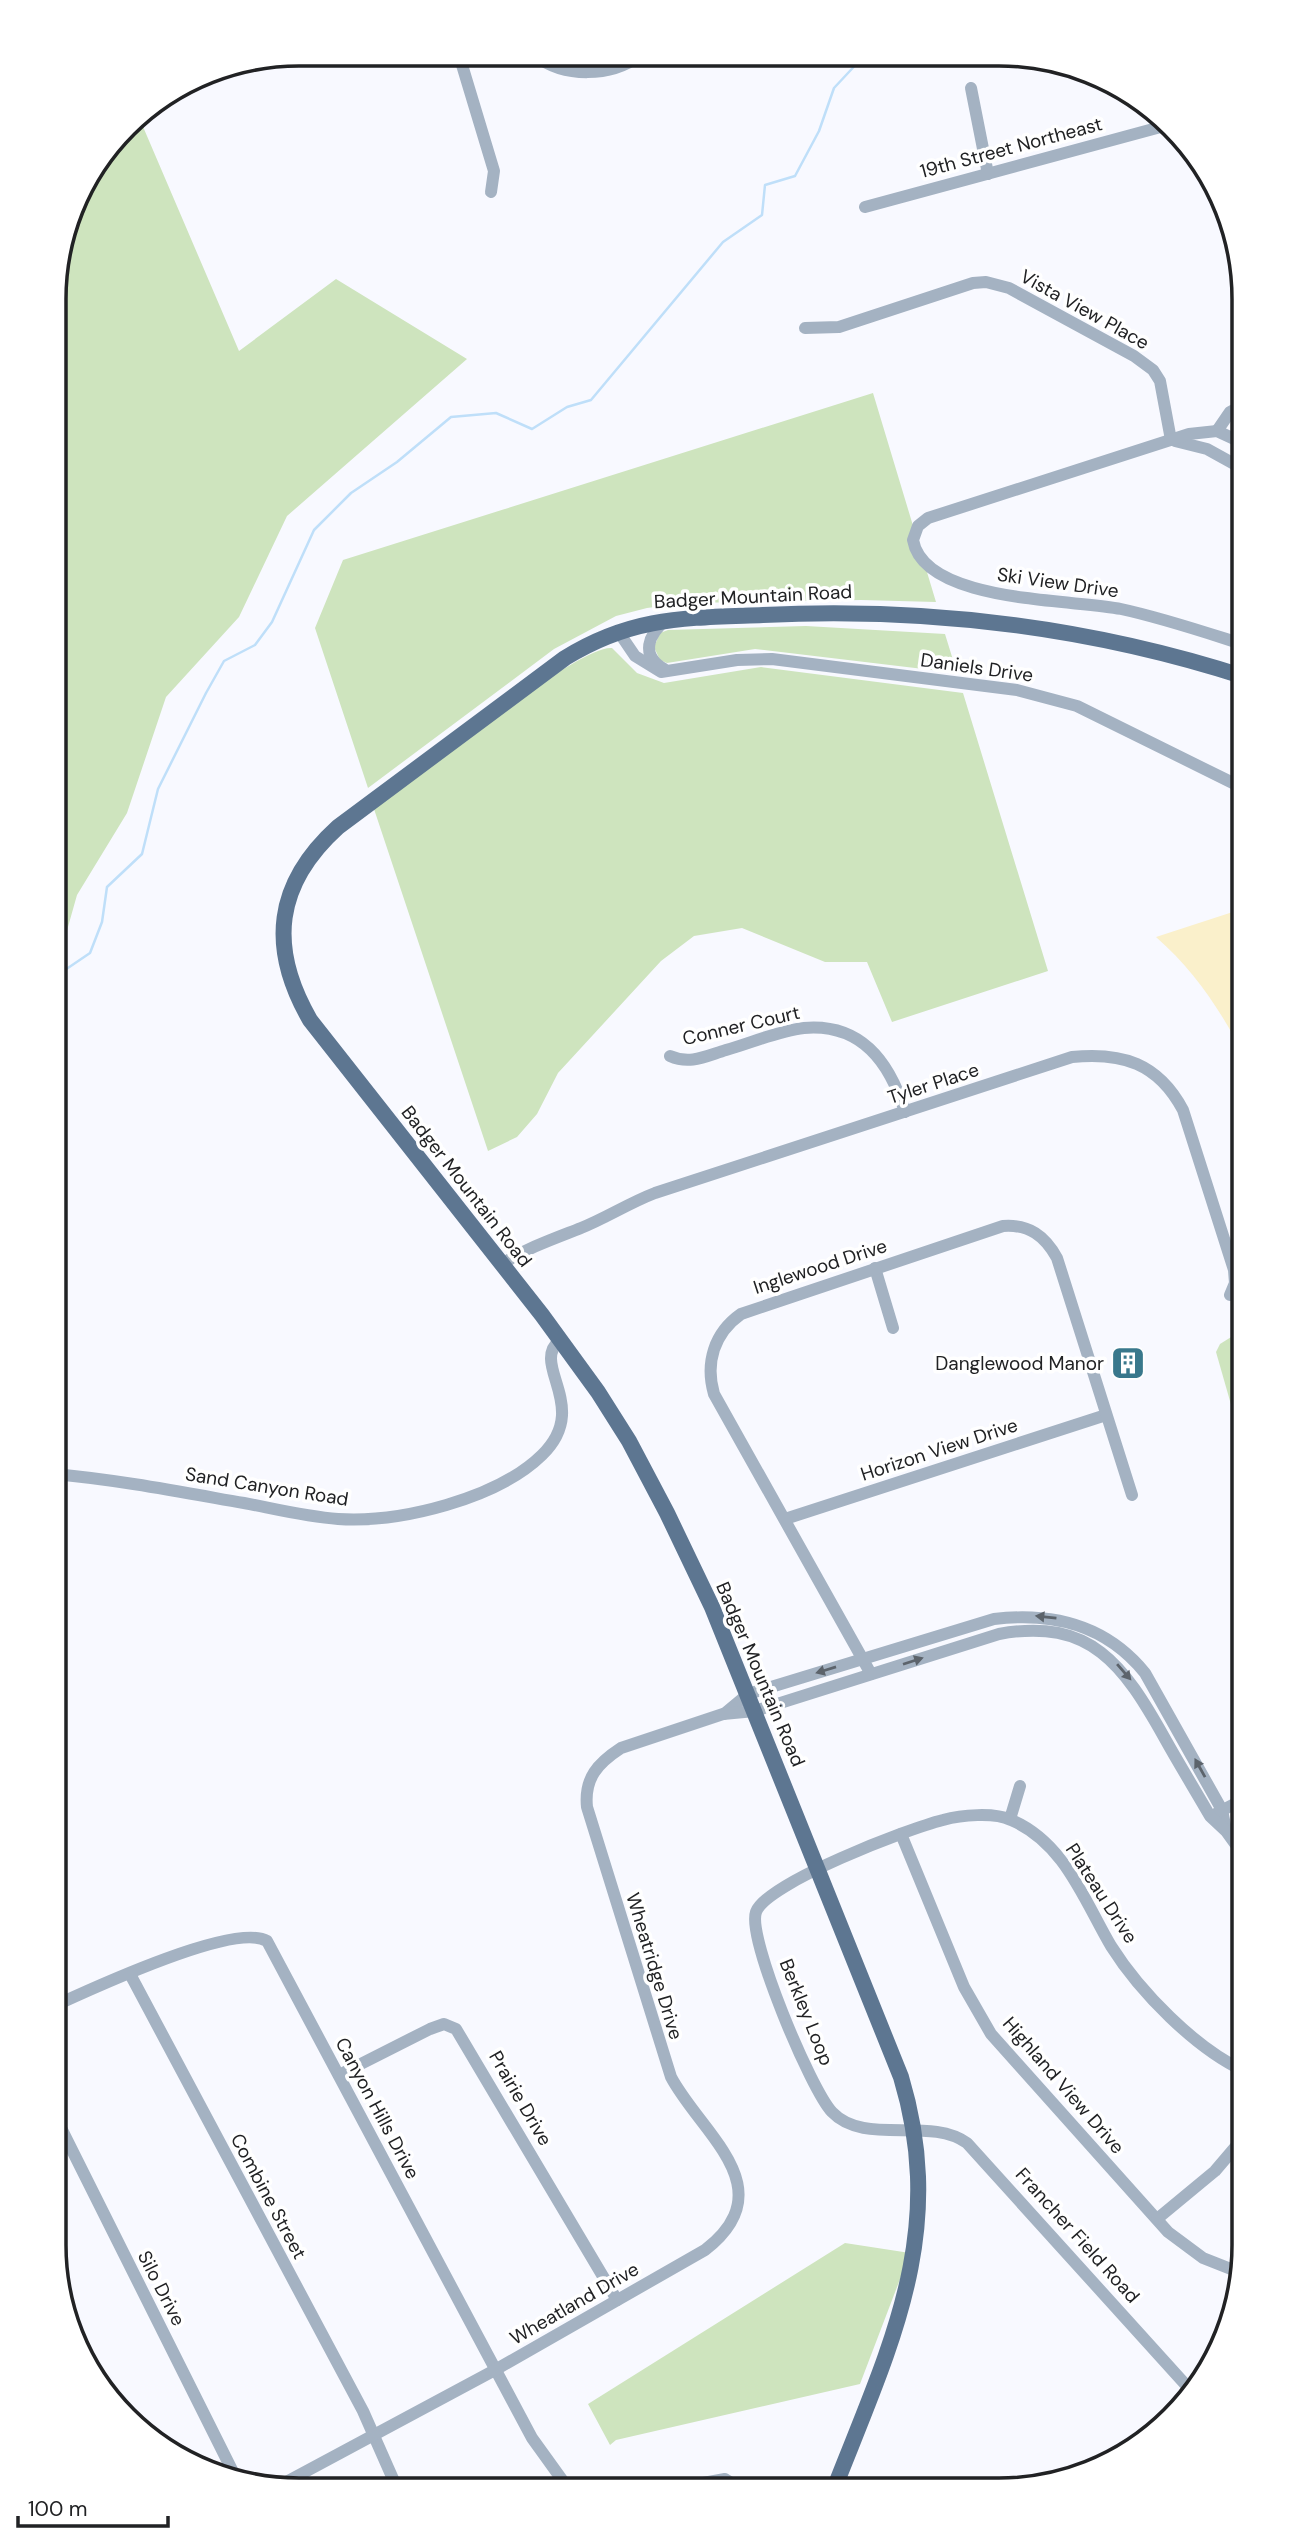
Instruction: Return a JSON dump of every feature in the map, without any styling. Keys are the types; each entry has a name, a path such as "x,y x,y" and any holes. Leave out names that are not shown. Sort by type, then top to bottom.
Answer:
{"main road":[{"name":"Badger Mountain Road","path":"838,2478 893,2339 915,2252 920,2208 916,2130 879,2016 712,1607 667,1513 604,1402 561,1340 310,1020 289,977 283,952 283,926 298,874 316,846 530,683 578,650 618,631 666,620 836,611 983,619 1121,642 1232,673"}],"street":[{"path":"462,66 494,171 492,192"},
{"path":"558,66 585,72 621,66"},
{"path":"971,88 988,174"},
{"name":"19th Street Northeast","path":"865,207 1157,128"},
{"name":"Vista View Place","path":"805,328 839,327 973,283 996,283 1069,320 1153,370 1160,381 1171,440"},
{"path":"1232,411 1217,431 1232,438"},
{"name":"Ski View Drive","path":"1217,431 1199,432 1171,440 928,518 915,531 914,545 919,556 929,566 975,589 1001,595 1120,609 1232,641"},
{"path":"1171,440 1196,444 1232,464"},
{"name":"Daniels Drive","path":"666,620 652,633 649,651 660,667 685,669"},
{"name":"Daniels Drive","path":"618,631 635,656 662,673 737,660 762,659 1036,694 1077,706 1232,783"},
{"name":"Conner Court","path":"670,1056 689,1062 802,1028 836,1031 859,1041 883,1060 892,1074 905,1112"},
{"name":"Tyler Place","path":"502,1264 532,1247 582,1227 639,1199 1072,1058 1107,1055 1138,1063 1162,1080 1183,1110 1232,1264"},
{"name":"Inglewood Drive","path":"871,1674 713,1394 710,1371 715,1348 721,1334 741,1314 1003,1226 1017,1225 1039,1233 1057,1258 1132,1495"},
{"path":"875,1268 893,1328"},
{"name":"Tyler Place","path":"1230,1295 1232,1290"},
{"name":"Sand Canyon Road","path":"66,1475 154,1487 328,1518 359,1519 446,1505 506,1480 540,1457 551,1445 563,1420 563,1404 550,1356 553,1347 561,1340"},
{"name":"Horizon View Drive","path":"785,1519 1105,1415"},
{"path":"748,1694 994,1619 1039,1616 1080,1624 1117,1645 1145,1673 1232,1839"},
{"name":"Wheatridge Drive","path":"671,2270 705,2250 724,2231 735,2207 737,2180 728,2155 683,2098 662,2055 591,1822 586,1796 593,1770 621,1748 723,1714 755,1711 1014,1631 1052,1632 1084,1642 1115,1662 1130,1678 1217,1813"},
{"name":"Wheatridge Drive","path":"723,1714 748,1694"},
{"path":"1010,1819 1020,1786"},
{"path":"1217,1813 1232,1805"},
{"name":"Plateau Drive","path":"819,1870 901,1834 946,1819 974,1816 1010,1819 1048,1845 1076,1881 1113,1948 1152,1998 1223,2061 1232,2065"},
{"name":"Highland View Drive","path":"901,1834 959,1975 991,2034 1157,2219 1185,2246 1203,2258 1231,2269"},
{"name":"Berkley Loop","path":"819,1870 776,1890 760,1904 755,1916 755,1930 783,2012 805,2064 834,2115 853,2125 916,2130"},
{"name":"Canyon Hills Drive","path":"66,2001 184,1952 246,1936 260,1937 271,1945 495,2370 544,2459 560,2478"},
{"name":"Combine Street","path":"131,1974 375,2435 393,2478"},
{"name":"Prairie Drive","path":"339,2075 430,2029 444,2024 456,2029 617,2300"},
{"name":"Francher Field Road","path":"916,2130 945,2132 967,2143 1185,2384"},
{"name":"Silo Drive","path":"66,2138 231,2467"},
{"path":"1157,2219 1215,2171 1232,2151"},
{"name":"Wheatland Drive","path":"495,2370 671,2270"},
{"path":"295,2478 495,2370"}],"green space":[{"path":"143,127 239,351 336,279 467,359 287,516 239,617 166,697 127,813 77,895 67,932 68,269 84,210 98,183 124,146"},
{"path":"873,393 936,602 861,600 686,603 647,608 616,616 554,649 368,788 315,628 343,560"},
{"path":"806,626 945,634 957,673 755,649 667,663 660,660 654,647 660,633 668,630"},
{"path":"612,648 637,673 664,683 761,667 963,693 1048,971 892,1022 867,962 825,962 742,928 694,936 661,961 558,1073 537,1114 517,1137 488,1151 374,809 532,690 594,653"},
{"path":"1232,1336 1232,1408 1216,1352 1220,1344"},
{"path":"845,2243 910,2253 860,2384 616,2440 610,2445 588,2404"}],"sand":[{"path":"1232,912 1232,1034 1206,992 1156,937"}],"waterway":[{"path":"67,969 90,953 102,922 107,887 142,854 158,789 224,661 255,645 272,622 314,530 351,493 397,462 451,417 496,413 532,429 567,407 591,400 723,242 762,215 765,185 795,176 819,131 834,88 855,66"}],"place":[{"name":"Danglewood Manor","path":"1128,1363"}]}
